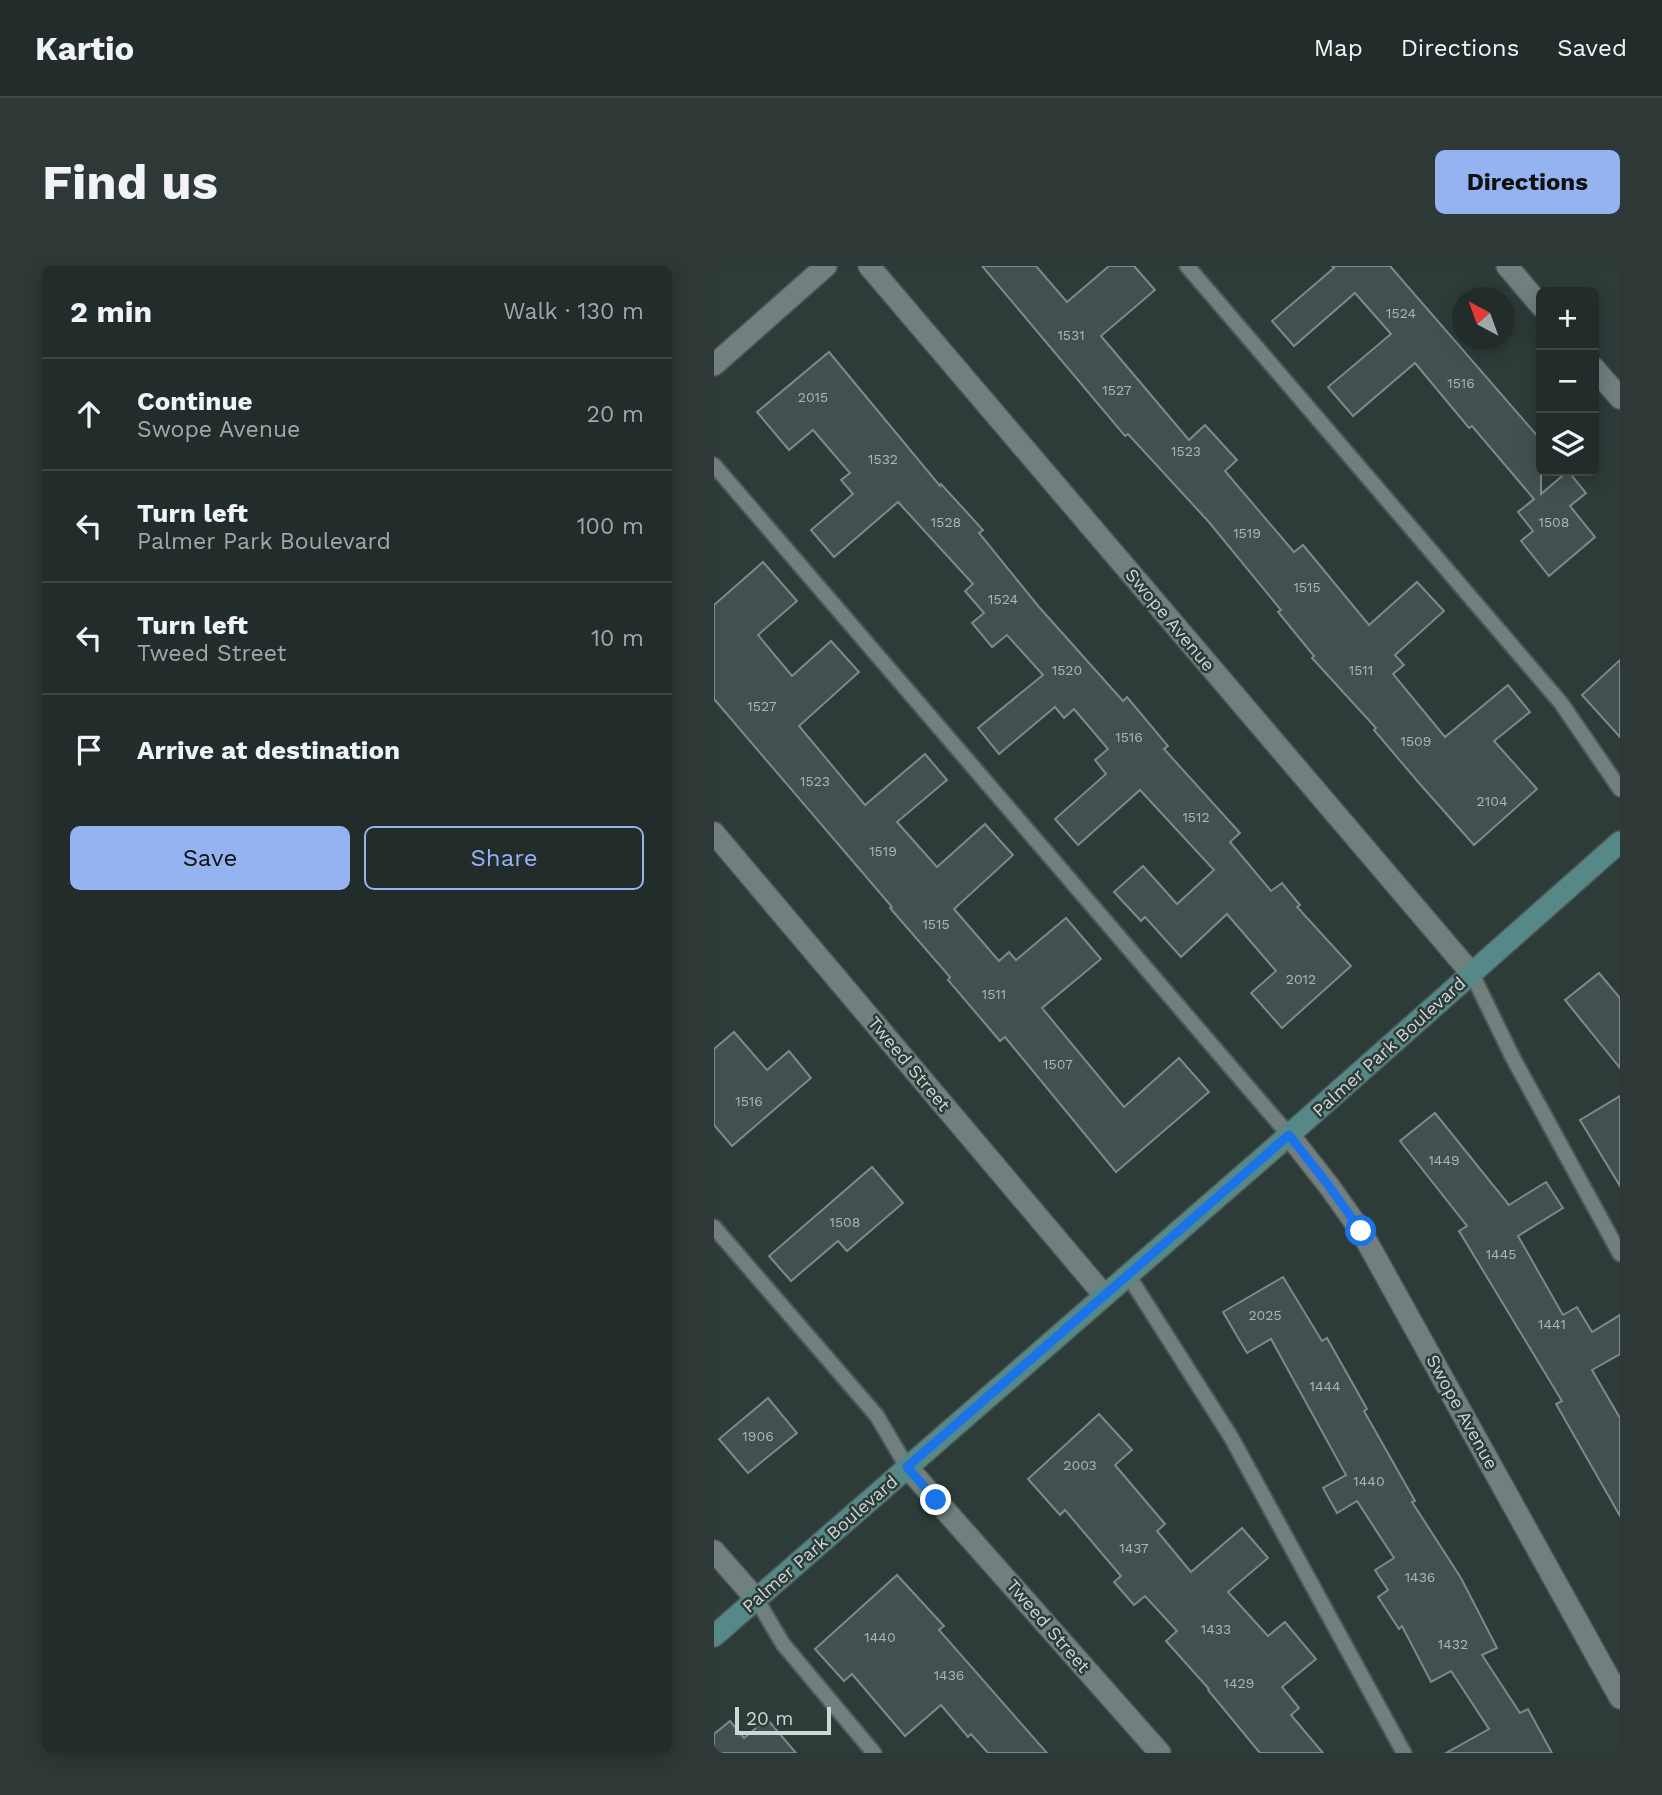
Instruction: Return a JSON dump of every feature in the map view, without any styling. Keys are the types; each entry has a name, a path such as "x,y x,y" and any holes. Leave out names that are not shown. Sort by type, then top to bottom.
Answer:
{"main road":[{"name":"Palmer Park Boulevard","path":"714,1636 1289,1135 1620,842"}],"street":[{"path":"714,365 826,266"},
{"name":"Swope Avenue","path":"869,266 1472,974"},
{"path":"1507,266 1536,300"},
{"path":"1599,374 1620,398"},
{"name":"Tweed Street","path":"714,833 1104,1295"},
{"name":"Swope Avenue","path":"1289,1135 1324,1178 1361,1231 1620,1698"},
{"name":"Tweed Street","path":"907,1467 1160,1753"},
{"path":"714,1551 757,1600"}],"lane":[{"path":"1188,266 1561,703 1620,789"},
{"path":"714,465 1289,1135"},
{"path":"1472,974 1513,1058 1620,1254"},
{"path":"714,1227 877,1416 907,1467"},
{"path":"1128,1275 1231,1437 1404,1753"},
{"path":"757,1600 783,1644 874,1753"}],"building":[{"path":"982,266 1036,266 1067,302 1109,266 1134,266 1155,290 1101,336 1189,440 1205,425 1237,460 1225,471 1294,552 1303,545 1369,625 1417,582 1444,611 1395,655 1404,665 1393,674 1445,737 1508,685 1530,712 1494,741 1537,789 1474,845 1374,730 1376,728 1312,658 1314,656 1278,612 1281,610 1208,521 1128,434 1125,436"},
{"path":"1332,266 1390,266 1452,337 1452,350 1463,350 1536,434 1536,476 1541,476 1541,494 1562,476 1572,476 1586,493 1570,506 1595,537 1549,576 1521,541 1533,531 1518,512 1534,499 1472,426 1469,428 1415,363 1353,416 1328,387 1391,334 1355,293 1294,346 1272,321 1334,268"},
{"path":"829,352 940,486 941,484 983,530 979,533 1039,607 1123,701 1127,697 1168,746 1164,749 1240,833 1230,842 1271,891 1282,883 1300,905 1297,907 1351,966 1282,1028 1251,993 1276,971 1227,914 1181,957 1145,917 1141,921 1114,892 1143,866 1177,904 1214,870 1140,790 1078,845 1055,819 1106,774 1095,760 1108,749 1074,709 1064,718 1055,707 999,754 978,728 1043,675 1007,635 992,647 972,623 984,613 965,591 973,584 898,502 834,557 811,530 853,494 841,480 850,473 813,430 789,450 757,412"},
{"path":"763,562 797,601 758,635 792,676 831,641 859,672 799,726 865,805 925,754 947,780 897,822 937,867 985,824 1013,855 954,909 999,961 1009,952 1016,960 1066,918 1101,959 1042,1008 1124,1107 1179,1058 1209,1092 1116,1172 1005,1037 1000,1041 948,980 950,977 890,908 892,907 714,699 714,605"},
{"path":"1620,660 1620,737 1582,695"},
{"path":"1599,973 1620,998 1620,1068 1565,1000"},
{"path":"734,1032 767,1070 789,1051 811,1078 732,1146 714,1125 714,1049"},
{"path":"1620,1096 1620,1186 1580,1120"},
{"path":"1435,1113 1509,1205 1546,1182 1563,1208 1518,1236 1563,1315 1577,1307 1592,1332 1620,1315 1620,1354 1592,1370 1620,1418 1620,1516 1556,1404 1562,1401 1459,1231 1467,1226 1400,1141"},
{"path":"872,1167 903,1203 847,1251 838,1241 791,1281 769,1256"},
{"path":"1283,1277 1322,1341 1327,1338 1367,1409 1364,1411 1415,1501 1412,1502 1461,1578 1497,1648 1482,1655 1520,1713 1528,1709 1552,1753 1446,1753 1489,1729 1451,1671 1431,1682 1402,1626 1399,1629 1378,1597 1388,1590 1375,1570 1394,1558 1357,1501 1337,1513 1323,1488 1346,1475 1271,1339 1247,1353 1223,1312"},
{"path":"768,1398 797,1433 748,1473 719,1439"},
{"path":"1099,1414 1132,1450 1115,1465 1165,1524 1157,1531 1191,1572 1242,1528 1268,1558 1228,1592 1268,1636 1285,1622 1316,1659 1282,1687 1299,1708 1291,1715 1323,1753 1260,1753 1166,1641 1177,1631 1145,1596 1134,1605 1114,1582 1121,1576 1065,1510 1060,1515 1028,1479"},
{"path":"897,1575 944,1626 939,1630 1047,1753 988,1753 971,1734 968,1737 941,1705 905,1736 852,1674 844,1681 815,1649"},
{"path":"767,1719 796,1753 714,1753 714,1734 730,1721 744,1738"}],"route":[{"path":"936,1500 907,1467 1289,1135 1361,1231"}]}
